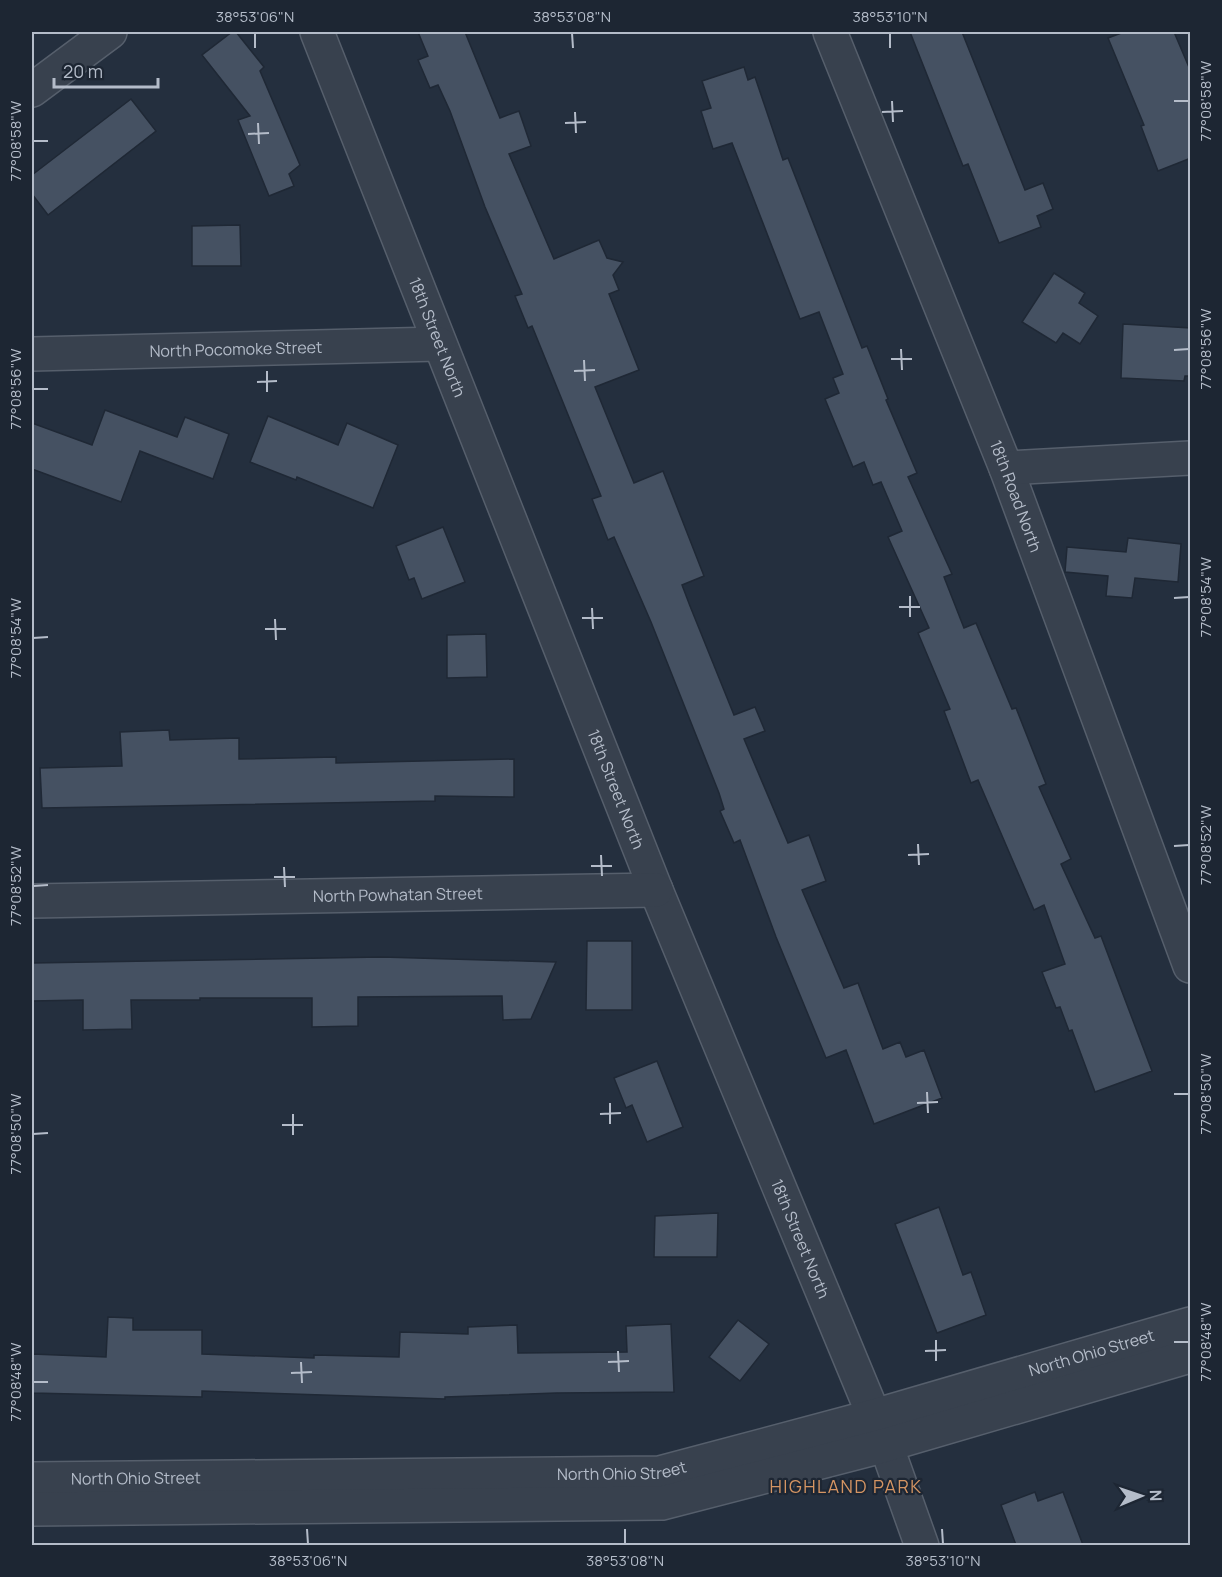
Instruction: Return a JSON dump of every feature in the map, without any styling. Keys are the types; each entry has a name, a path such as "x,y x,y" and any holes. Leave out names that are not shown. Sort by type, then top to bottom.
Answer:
{"street":[{"path":"32,90 110,32"},
{"name":"18th Street North","path":"317,32 656,890 880,1431 922,1545"},
{"name":"18th Road North","path":"830,32 1006,468 1191,966"},
{"name":"North Pocomoke Street","path":"32,354 439,344"},
{"path":"1006,468 1191,458"},
{"name":"North Powhatan Street","path":"32,901 656,890"},
{"name":"North Ohio Street","path":"32,1479 413,1491 662,1503 1191,1324"},
{"name":"North Ohio Street","path":"880,1431 1191,1356"},
{"name":"North Ohio Street","path":"32,1509 413,1491"}],"building":[{"path":"232,32 236,32 264,67 260,71 300,165 289,174 294,186 269,196 238,120 250,116 202,55"},
{"path":"418,32 465,32 500,118 519,111 531,146 509,154 554,259 599,240 607,258 623,262 613,275 619,290 609,294 639,370 595,387 634,483 663,471 704,576 682,585 734,715 755,707 765,731 744,739 788,843 809,835 826,881 802,890 844,988 858,983 883,1049 900,1042 906,1057 924,1050 942,1098 874,1124 846,1050 826,1058 776,937 740,840 734,843 720,811 724,809 719,793 651,622 614,537 608,540 592,499 601,496 532,326 528,328 515,296 522,294 485,207 450,111 438,85 430,88 418,60 428,56"},
{"path":"910,32 962,32 1025,190 1043,183 1053,209 1037,216 1041,227 999,243 968,164 963,166"},
{"path":"1124,32 1174,32 1191,72 1191,158 1158,171 1141,126 1144,125 1108,38"},
{"path":"744,67 748,80 755,77 783,160 788,158 862,348 867,346 888,399 886,400 917,473 908,477 952,574 944,577 964,628 976,623 1012,709 1016,708 1046,784 1039,787 1071,859 1061,864 1095,938 1101,936 1152,1071 1095,1092 1072,1030 1069,1031 1060,1007 1056,1008 1042,972 1065,964 1044,905 1034,910 978,780 971,783 944,711 950,709 918,633 929,628 888,537 902,531 881,482 873,485 864,462 853,467 825,399 839,393 833,378 843,374 819,312 800,319 732,143 713,149 701,111 711,108 702,81"},
{"path":"131,99 156,131 48,215 32,194 32,175"},
{"path":"240,225 241,266 192,266 192,226"},
{"path":"1054,273 1085,293 1079,303 1098,316 1080,344 1063,333 1056,343 1022,322"},
{"path":"1123,324 1191,328 1191,376 1185,376 1184,381 1121,378"},
{"path":"105,410 177,437 185,417 229,434 213,479 140,451 121,502 32,469 32,423 92,445"},
{"path":"268,416 338,445 347,423 398,445 373,508 297,477 296,480 250,462"},
{"path":"443,527 465,582 422,599 414,578 409,580 396,546"},
{"path":"1128,538 1181,544 1178,582 1135,578 1132,598 1106,596 1108,576 1065,572 1067,547 1126,552"},
{"path":"486,634 487,677 447,678 447,635"},
{"path":"169,730 170,740 239,738 239,759 336,757 336,763 514,759 514,797 435,796 435,801 42,808 40,768 122,766 120,732"},
{"path":"587,941 632,941 632,1010 586,1010"},
{"path":"382,957 556,962 531,1019 503,1020 502,996 358,997 358,1026 312,1027 312,998 200,998 200,1000 131,1000 132,1029 83,1030 83,1000 32,1001 32,963"},
{"path":"657,1061 683,1127 647,1142 632,1105 626,1108 614,1078"},
{"path":"939,1207 963,1275 971,1272 986,1315 937,1333 895,1224"},
{"path":"718,1213 717,1257 654,1257 655,1216"},
{"path":"108,1317 133,1318 133,1330 202,1330 202,1354 314,1358 314,1355 399,1357 400,1332 468,1334 468,1327 517,1325 518,1353 627,1352 626,1326 671,1324 674,1392 556,1393 445,1397 445,1399 202,1391 202,1397 32,1393 32,1354 106,1357"},
{"path":"738,1320 769,1344 740,1381 709,1357"},
{"path":"1035,1492 1038,1501 1063,1492 1083,1545 1016,1545 1001,1505"}],"district":[{"name":"HIGHLAND PARK","path":"846,1487"}]}
